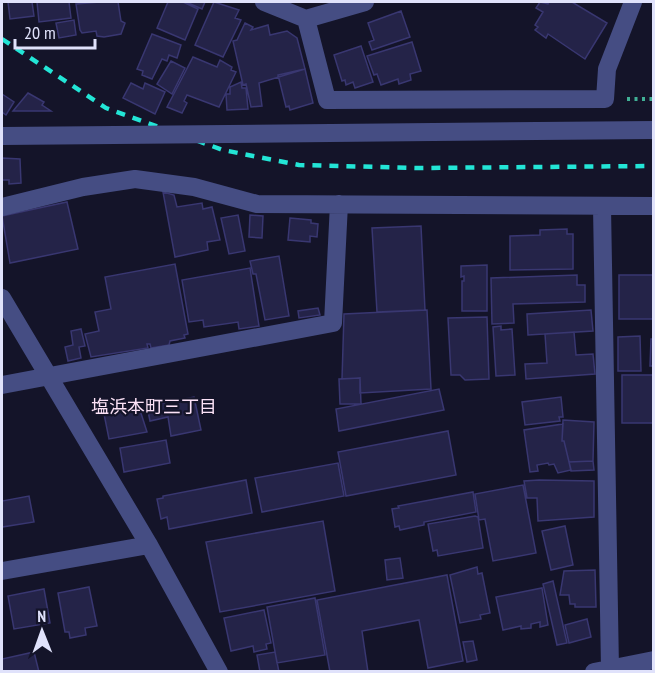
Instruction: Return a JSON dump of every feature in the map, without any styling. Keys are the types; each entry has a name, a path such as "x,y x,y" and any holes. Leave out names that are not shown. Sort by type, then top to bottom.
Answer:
{"street":[{"path":"264,2 306,19 365,2"},
{"path":"306,19 327,100 605,99 607,69 633,2"},
{"path":"2,136 654,130"},
{"path":"2,207 83,187 135,179 194,187 257,204 654,206"},
{"path":"2,386 333,323 339,204"},
{"path":"602,207 602,670 654,660"},
{"path":"2,298 149,545 219,672"},
{"path":"2,571 149,545"}],"building":[{"path":"8,2 32,2 34,16 10,19"},
{"path":"37,2 69,2 71,18 39,22"},
{"path":"118,2 121,21 125,23 121,34 104,37 97,36 96,31 82,33 80,30 76,4"},
{"path":"168,2 183,2 198,9 185,40 157,28"},
{"path":"186,2 205,2 202,9"},
{"path":"214,2 239,10 235,18 241,20 223,57 195,45"},
{"path":"540,2 548,4 549,2 572,2 607,23 585,59 548,34 546,38 535,30 538,27 535,25 543,12 536,8"},
{"path":"401,11 410,37 372,50 369,42 374,40 368,23"},
{"path":"74,20 76,35 59,38 56,23"},
{"path":"245,23 253,27 251,30 268,25 270,35 287,31 297,38 305,69 259,83 262,106 251,107 246,84 243,85 233,41 237,40"},
{"path":"152,34 181,45 177,58 169,55 167,61 162,59 152,79 142,75 143,71 137,69"},
{"path":"412,42 421,71 410,74 411,80 399,84 398,79 381,85 377,74 374,75 367,56"},
{"path":"361,46 373,82 355,88 353,82 346,85 345,80 342,81 334,55"},
{"path":"193,57 217,67 220,60 236,72 219,107 187,95 184,101 187,103 182,113 167,107"},
{"path":"171,61 185,68 172,94 157,84"},
{"path":"305,69 313,103 290,110 289,106 286,107 278,75"},
{"path":"241,82 242,88 246,88 248,109 227,110 226,94 230,94 230,87"},
{"path":"131,83 143,89 145,83 165,92 155,114 123,98"},
{"path":"28,93 44,102 42,105 51,111 13,111"},
{"path":"2,94 14,102 6,115 2,112"},
{"path":"2,158 20,159 21,183 9,184 9,180 2,180"},
{"path":"163,192 174,195 177,207 202,203 203,209 212,207 220,240 207,242 208,250 175,257"},
{"path":"67,202 78,249 10,263 2,216"},
{"path":"238,215 245,251 229,254 221,218"},
{"path":"250,215 263,216 262,238 249,237"},
{"path":"290,218 311,220 311,223 318,224 317,237 310,236 310,242 288,240"},
{"path":"421,226 425,310 377,312 372,228"},
{"path":"567,229 567,234 573,234 573,269 510,270 510,236 540,235 540,230"},
{"path":"279,256 289,316 265,320 256,274 253,274 250,261"},
{"path":"175,264 188,334 184,335 185,338 170,341 169,345 151,348 150,344 147,344 148,348 91,357 85,334 99,331 95,312 111,309 105,277"},
{"path":"487,265 487,311 462,311 464,276 461,277 461,266"},
{"path":"250,268 259,326 239,329 238,322 204,327 203,320 189,322 182,280"},
{"path":"577,275 577,285 585,285 585,302 513,304 514,323 492,324 491,278"},
{"path":"619,275 654,275 654,319 619,319"},
{"path":"318,308 320,315 299,318 298,311"},
{"path":"427,310 431,389 360,393 360,378 342,379 344,314"},
{"path":"591,310 593,331 528,335 527,314"},
{"path":"487,317 489,379 465,380 460,375 451,375 448,318"},
{"path":"501,326 501,330 512,329 515,375 496,376 493,327"},
{"path":"81,329 85,346 79,347 81,358 68,361 65,347 73,345 71,331"},
{"path":"574,332 576,355 593,354 595,374 526,379 525,364 547,363 545,334"},
{"path":"640,336 641,371 618,371 618,337"},
{"path":"651,339 654,339 654,366 650,366"},
{"path":"622,375 654,375 654,423 622,423"},
{"path":"360,378 361,404 340,404 339,379"},
{"path":"439,389 444,410 339,431 336,409"},
{"path":"194,397 201,430 171,436 168,417 150,421 147,406"},
{"path":"561,397 563,417 559,417 560,421 525,425 522,402"},
{"path":"139,407 147,432 109,439 104,414"},
{"path":"563,420 594,422 593,461 569,462 564,441 562,441"},
{"path":"563,424 562,441 564,441 571,470 558,473 554,464 549,465 548,463 537,465 538,471 530,472 524,430"},
{"path":"448,431 456,475 346,496 338,452"},
{"path":"166,440 170,463 124,472 120,448"},
{"path":"593,461 594,470 571,471 569,462"},
{"path":"338,463 344,496 262,512 255,478"},
{"path":"246,480 252,513 169,529 167,517 161,519 157,499 163,496"},
{"path":"524,481 594,481 594,517 538,521 537,498 527,498"},
{"path":"523,485 536,553 493,561 485,519 479,520 475,494"},
{"path":"473,492 476,512 424,522 424,525 400,530 399,526 395,527 392,509 399,508 398,506"},
{"path":"29,496 34,522 2,527 2,501"},
{"path":"478,517 483,548 438,556 437,550 433,551 428,524"},
{"path":"323,521 335,591 220,612 206,542"},
{"path":"565,526 573,565 551,570 542,531"},
{"path":"400,558 403,578 387,580 385,560"},
{"path":"477,567 478,574 482,573 490,613 480,615 481,619 460,623 450,575"},
{"path":"595,570 596,607 575,607 575,604 570,604 569,595 560,595 564,571"},
{"path":"447,575 463,661 428,668 419,620 362,631 368,672 330,672 317,600"},
{"path":"553,581 567,643 557,645 543,584"},
{"path":"89,587 97,626 85,628 86,635 70,638 69,632 65,632 58,593"},
{"path":"542,588 548,625 540,627 540,622 531,624 531,628 521,629 521,626 503,630 496,597"},
{"path":"44,589 50,623 14,629 8,596"},
{"path":"315,598 325,655 277,663 267,607"},
{"path":"264,610 271,643 266,644 267,649 254,652 253,646 231,651 224,618"},
{"path":"587,619 591,637 569,643 565,625"},
{"path":"473,641 477,660 467,662 463,642"},
{"path":"34,652 39,672 2,672 2,659"},
{"path":"275,652 279,672 260,672 257,655"}],"railway":[{"path":"2,39 106,108 223,150 299,165 418,168 654,166"}],"district":[{"name":"塩浜本町三丁目","path":"154,407"}]}
